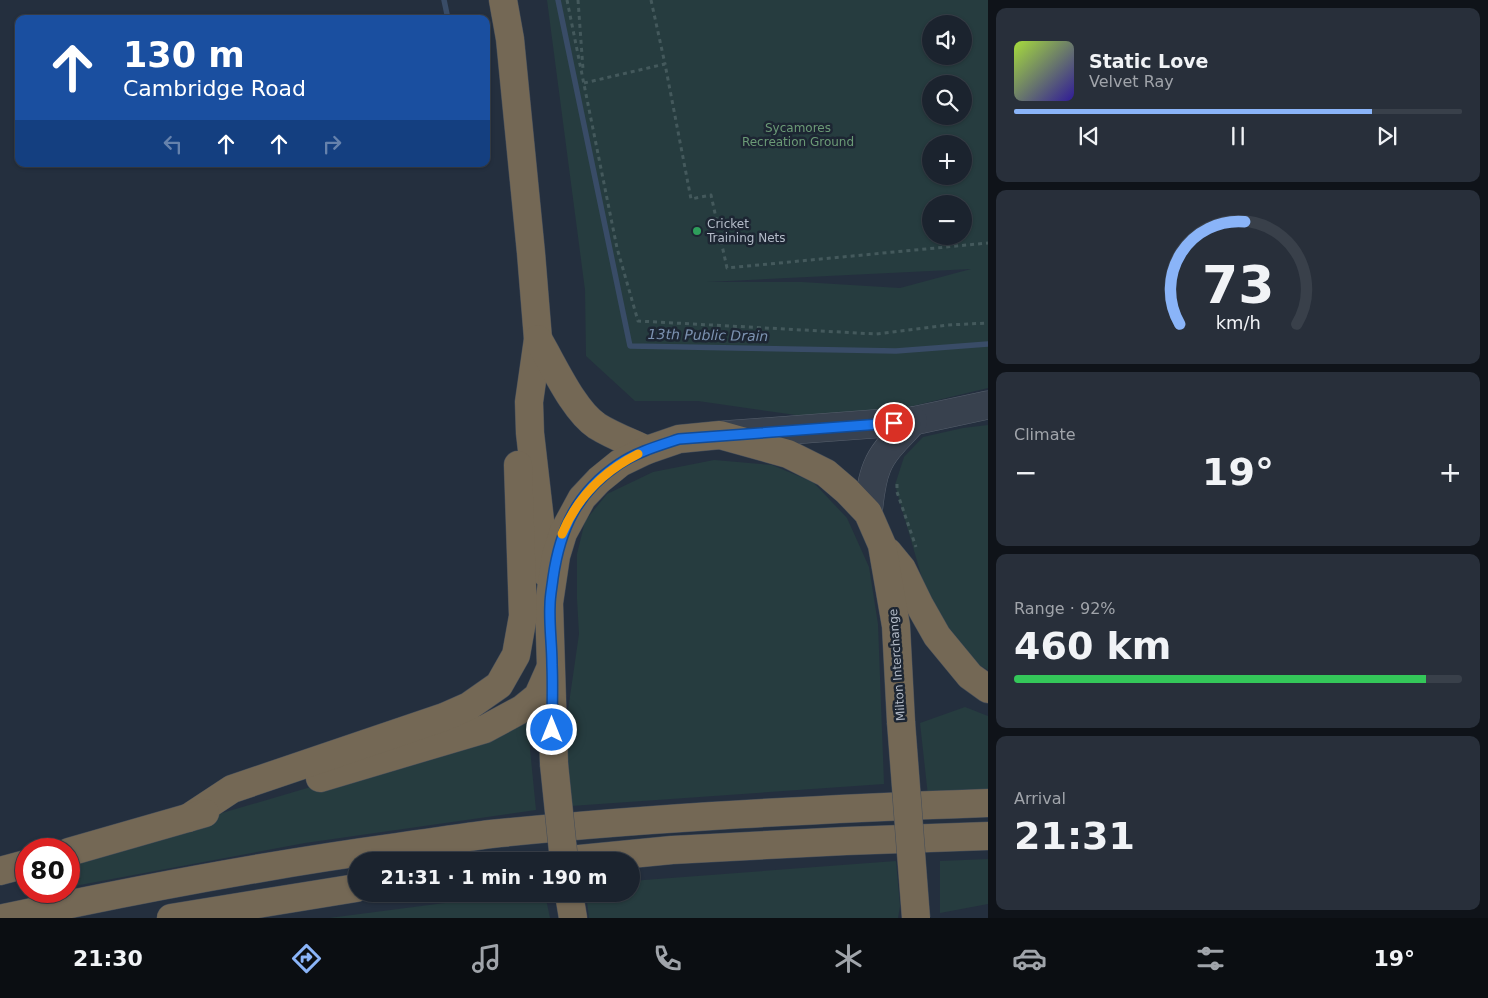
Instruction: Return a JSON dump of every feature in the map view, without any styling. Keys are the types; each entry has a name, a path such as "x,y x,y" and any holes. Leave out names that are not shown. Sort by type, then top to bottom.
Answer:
{"highway":[{"path":"503,0 510,39 532,253 538,339 529,402 530,433 550,603"},
{"path":"538,339 578,407 596,425 646,450"},
{"path":"188,818 232,789 444,717 469,706 499,685 516,655 524,616 517,468 530,433"},
{"name":"Milton Interchange","path":"563,852 552,730 550,603 556,556 563,533 582,498 599,480 620,463 646,450 679,439 720,435 788,454 826,473 847,490 868,513 882,545 896,626 901,722 916,918"},
{"path":"882,545 902,569 937,636 970,676 988,688"},
{"path":"80,849 485,729 522,709 538,696 552,665"},
{"path":"4,918 114,894 307,859 488,834 665,818 843,808 988,803"},
{"path":"640,853 846,841 988,836"},
{"path":"0,871 15,867"},
{"path":"171,918 348,889"},
{"path":"570,902 573,918"}],"street":[{"path":"720,435 913,421 988,405"},
{"path":"868,513 871,486 877,466 890,446 913,421"}],"path":[{"path":"567,0 617,248 638,321 876,334 988,323"},
{"path":"578,0 584,83"},
{"path":"652,0 691,199 711,195 727,268 988,243"},
{"path":"584,83 665,64"},
{"path":"898,477 897,492 917,550"}],"green space":[{"name":"Sycamores Recreation Ground","path":"547,0 988,0 988,388 892,411 810,417 698,401 635,401 586,356 585,290","holes":["971,269 900,288 802,282 707,282"]},
{"path":"988,425 988,670 979,665 936,612 922,578 895,485 904,457 923,437 963,428"},
{"path":"714,460 772,465 813,482 847,518 869,567 878,624 884,784 571,806 567,756 567,717 579,634 577,554 585,521 607,494 653,472"},
{"path":"965,707 988,716 988,794 928,796 920,723"},
{"path":"529,720 536,810 305,843 80,885 80,855 348,776"},
{"path":"988,859 988,904 940,913 940,861"},
{"path":"896,861 900,906 898,918 589,918 587,902 640,902 640,880"},
{"path":"452,902 547,902 550,918 329,918"}],"waterway":[{"path":"444,0 447,15"},
{"name":"13th Public Drain","path":"558,0 630,346 896,351 988,344"}],"slow traffic":[{"path":"562,534 582,498 599,480 620,463 638,454"}],"place":[{"name":"Cricket Training Nets","path":"697,231"}],"route":[{"path":"552,730 550,603 556,556 563,533 572,515 582,498 599,480 620,463 646,450 679,439 894,423"}]}
